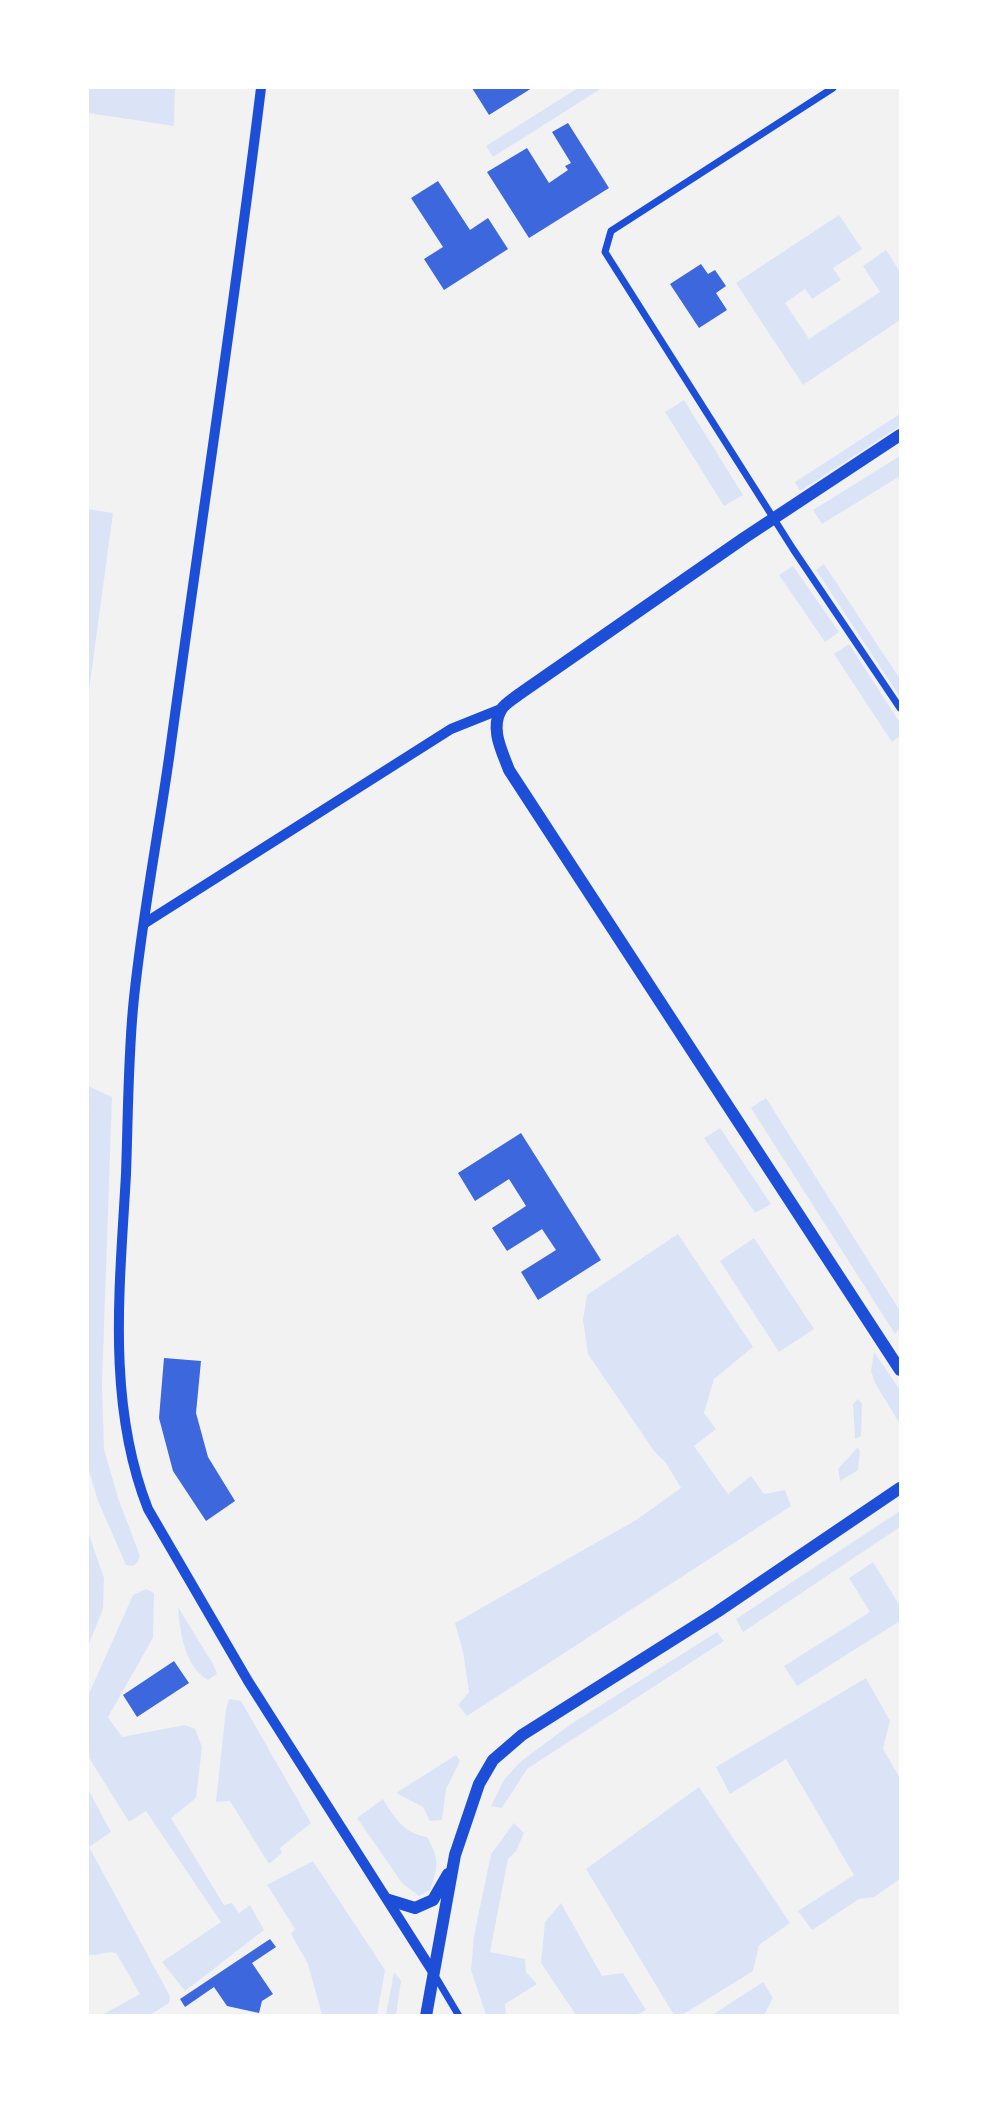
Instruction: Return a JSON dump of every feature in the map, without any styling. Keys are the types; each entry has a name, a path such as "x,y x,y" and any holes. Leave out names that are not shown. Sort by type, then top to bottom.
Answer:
{"main road":[{"path":"261,88 136,976 118,1309 120,1371 136,1479 148,1509 248,1681 433,1972"},
{"path":"901,435 773,518 540,679 501,709 496,727 498,743 509,770 901,1370"},
{"path":"389,1900 415,1908 433,1900 456,1855 479,1784 493,1760 522,1735 717,1612 901,1488"},
{"path":"426,2015 456,1855"}],"street":[{"path":"833,88 611,231 605,252 773,518 901,708"},
{"path":"145,923 335,800 451,729 501,709"},
{"path":"433,1972 459,2015"}],"shaded area":[{"path":"88,88 175,88 174,126 88,113"},
{"path":"578,88 602,88 493,157 486,146"},
{"path":"839,215 862,249 833,268 841,280 812,299 805,289 785,303 809,339 880,292 863,266 886,250 900,272 900,320 803,385 736,283"},
{"path":"684,400 743,495 724,506 665,412"},
{"path":"900,414 900,426 800,491 795,482"},
{"path":"900,456 900,476 822,524 813,510"},
{"path":"88,509 113,513 88,698"},
{"path":"824,564 900,679 900,697 816,570"},
{"path":"793,566 839,632 825,642 779,575"},
{"path":"849,644 900,723 900,736 892,742 834,654"},
{"path":"88,1086 112,1097 102,1385 104,1449 118,1498 140,1556 133,1566 126,1565 98,1501 88,1467"},
{"path":"766,1098 900,1311 900,1328 895,1334 751,1108"},
{"path":"720,1128 771,1204 755,1213 704,1138"},
{"path":"678,1234 753,1347 714,1379 704,1413 716,1429 694,1446 728,1494 751,1476 764,1494 785,1490 791,1506 467,1716 458,1705 469,1692 455,1623 636,1520 681,1488 588,1354 583,1320 587,1295"},
{"path":"754,1238 814,1329 779,1352 720,1261"},
{"path":"874,1352 900,1390 900,1424 875,1383 871,1371"},
{"path":"858,1399 862,1404 861,1436 855,1439 853,1404"},
{"path":"858,1447 858,1470 840,1481 838,1469"},
{"path":"900,1511 900,1527 743,1632 736,1619"},
{"path":"88,1532 104,1578 103,1609 88,1646"},
{"path":"873,1562 900,1606 900,1621 797,1686 784,1666 870,1612 849,1578"},
{"path":"146,1589 154,1593 153,1638 108,1717 122,1737 185,1725 195,1729 202,1747 196,1798 171,1818 224,1905 232,1903 239,1913 250,1905 264,1930 185,1991 162,1962 221,1922 146,1811 129,1822 88,1756 88,1696 133,1595"},
{"path":"178,1607 213,1664 217,1674 208,1680 193,1666 188,1657"},
{"path":"717,1632 724,1641 527,1769 502,1808 491,1806 504,1780 520,1762 571,1724"},
{"path":"866,1678 890,1721 883,1749 900,1778 900,1879 874,1897 859,1899 812,1930 798,1911 854,1875 786,1759 730,1794 716,1767"},
{"path":"229,1699 241,1701 311,1823 280,1848 282,1853 269,1864 230,1801 216,1802"},
{"path":"456,1755 460,1761 446,1789 442,1820 430,1821 423,1807 396,1793"},
{"path":"699,1787 790,1923 759,1945 753,1971 682,2015 674,2015 586,1869"},
{"path":"88,1789 111,1832 89,1847 170,1996 169,2003 150,2015 102,2015 140,1994 116,1953 88,1955"},
{"path":"383,1799 401,1824 412,1832 427,1837 434,1851 436,1869 433,1882 430,1890 419,1896 402,1883 357,1818"},
{"path":"514,1823 524,1833 516,1851 508,1859 490,1952 525,1959 526,1972 537,1984 505,2004 506,2015 486,2015 471,1970 474,1936 491,1854"},
{"path":"313,1861 385,1970 377,2015 322,2015 308,1964 291,1934 295,1929 267,1885"},
{"path":"561,1903 602,1976 623,1973 646,2010 636,2015 576,2015 541,1963 545,1922"},
{"path":"394,1972 401,1981 396,2015 386,2015"},
{"path":"763,1982 773,1998 764,2015 712,2015"}],"building":[{"path":"472,88 532,88 489,115"},
{"path":"568,123 609,188 529,238 487,172 527,148 549,183 568,170 565,166 571,163 552,132"},
{"path":"438,181 470,230 488,218 508,249 444,290 424,259 443,247 411,198"},
{"path":"701,264 708,274 715,270 726,286 716,293 727,310 699,328 670,284"},
{"path":"521,1133 601,1260 538,1300 521,1272 556,1250 542,1229 507,1251 492,1228 526,1206 509,1179 475,1201 458,1173"},
{"path":"164,1358 201,1361 196,1413 208,1457 235,1501 206,1521 173,1471 159,1418"},
{"path":"174,1661 189,1683 137,1717 123,1695"},
{"path":"270,1939 276,1947 252,1963 273,1994 262,2001 259,2013 227,2006 214,1987 185,2007 180,1999"}]}
